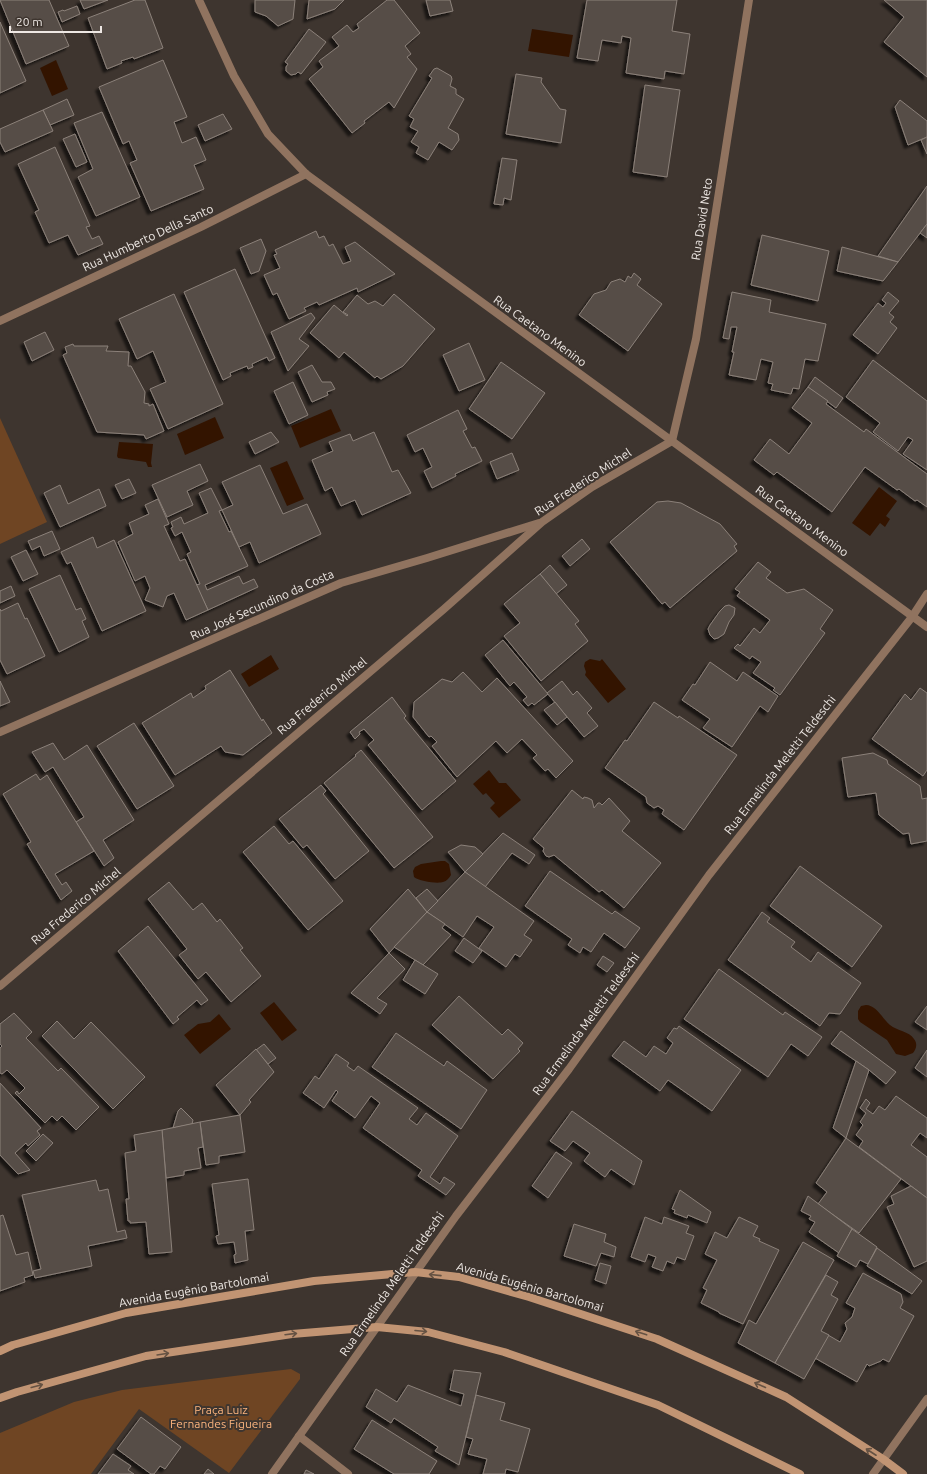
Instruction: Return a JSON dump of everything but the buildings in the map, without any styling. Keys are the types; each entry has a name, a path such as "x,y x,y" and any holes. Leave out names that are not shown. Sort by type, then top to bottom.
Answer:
{"street":[{"name":"Rua Caetano Menino","path":"199,0 234,76 268,134 306,174 927,627"},
{"name":"Rua David Neto","path":"672,441 696,339 749,0"},
{"name":"Rua Humberto Della Santo","path":"0,321 201,227 306,174"},
{"name":"Rua Frederico Michel","path":"0,986 444,609 542,522 592,487 672,441"},
{"name":"Rua José Secundino da Costa","path":"0,732 341,583 542,522"},
{"name":"Rua Ermelinda Meletti Teldeschi","path":"272,1474 415,1272 569,1069 709,875 912,617 927,594"},
{"name":"Avenida Eugênio Bartolomai","path":"0,1351 13,1345 126,1313 314,1281 415,1272 459,1277 529,1297 657,1338 786,1397 903,1474"},
{"path":"0,1398 146,1356 292,1334 377,1327 428,1332 496,1350 658,1405 800,1474"},
{"path":"873,1474 927,1399"},
{"path":"299,1436 348,1474"}],"green space":[{"path":"0,418 47,522 0,544"},
{"name":"Praça Luiz Fernandes Figueira","path":"291,1369 300,1374 300,1379 229,1473 139,1409 91,1474 0,1474 0,1433 74,1402 122,1390"}],"shaded area":[{"path":"532,29 573,35 569,57 528,51"},
{"path":"56,60 68,89 52,96 40,68"},
{"path":"331,409 341,431 300,448 291,426"},
{"path":"215,417 224,438 185,455 177,434"},
{"path":"119,442 153,444 152,467 148,467 146,462 118,458"},
{"path":"287,461 304,499 287,506 270,468"},
{"path":"879,487 897,501 886,516 890,519 885,527 880,523 870,536 852,523"},
{"path":"271,655 279,669 249,687 241,674"},
{"path":"590,659 600,661 602,659 626,689 608,703 585,675 585,662"},
{"path":"489,770 499,783 506,783 521,800 499,818 490,808 495,803 486,793 483,795 473,784"},
{"path":"445,861 449,864 451,875 446,881 440,883 420,880 414,877 413,871 415,867 421,864"},
{"path":"274,1002 297,1030 282,1041 260,1013"},
{"path":"866,1005 876,1009 890,1025 912,1036 916,1045 913,1053 905,1056 896,1054 887,1040 860,1022 858,1019 858,1011 861,1006"},
{"path":"219,1014 231,1029 200,1054 184,1035 198,1024 210,1022"}]}
